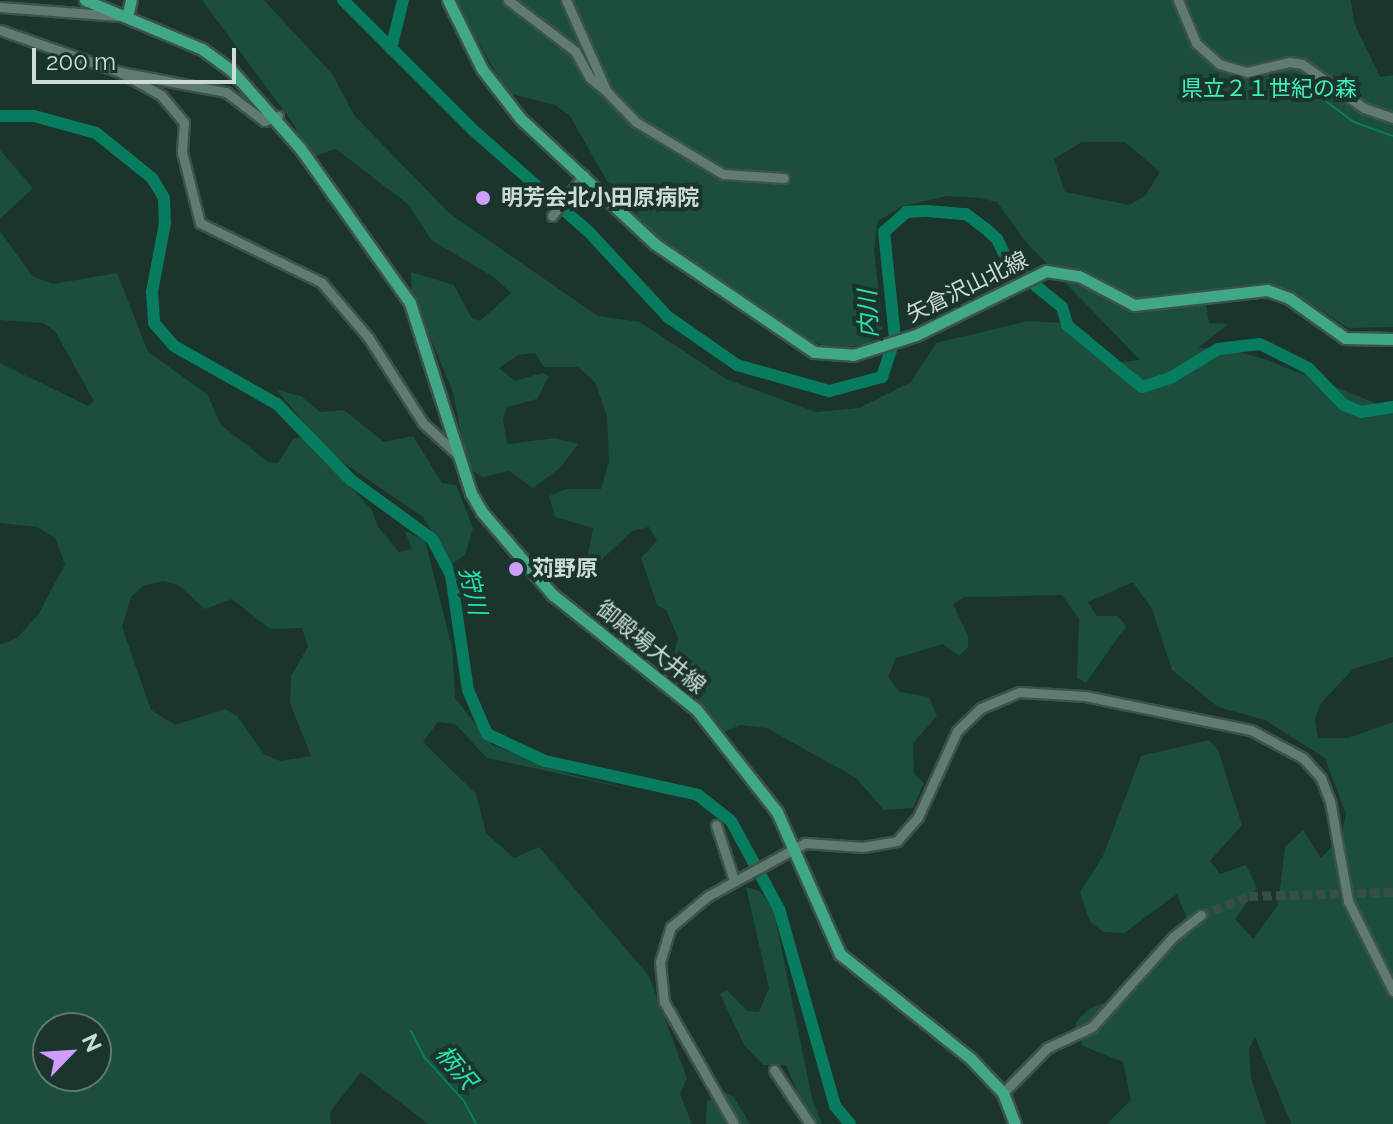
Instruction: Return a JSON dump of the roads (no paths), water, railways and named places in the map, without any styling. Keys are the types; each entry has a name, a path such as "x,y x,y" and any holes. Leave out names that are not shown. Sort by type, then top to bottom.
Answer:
{"main road":[{"name":"御殿場大井線","path":"85,0 217,59 276,118 326,179 399,284 417,322 458,455 482,512 535,577 696,709 777,812 787,852 840,954 940,1031 1003,1093 1015,1124"},
{"path":"127,17 131,0"},
{"name":"矢倉沢山北線","path":"448,0 494,87 584,175 668,254 800,344 839,356 884,345 963,316 1021,281 1062,271 1134,305 1175,304 1267,290 1289,298 1345,338 1393,339"}],"street":[{"path":"508,0 575,51 590,78 653,134 723,174 784,178"},
{"path":"566,0 607,92"},
{"path":"1178,0 1196,43 1219,64 1247,72 1289,62 1302,64 1364,108 1393,118"},
{"path":"0,7 127,17"},
{"path":"0,30 120,72 226,92 264,121 276,118"},
{"path":"120,72 161,95 184,122 182,152 200,223 321,282 368,337 423,423 458,455"},
{"path":"552,216 584,175"},
{"path":"734,1124 664,1002 659,974 671,927 687,910 787,852 821,841 863,847 897,841 918,817 957,731 981,708 1019,692 1085,696 1251,730 1280,742 1321,778 1336,829 1348,901 1393,991"},
{"path":"716,825 738,878"},
{"path":"1003,1093 1047,1048 1092,1027 1166,944 1201,915"},
{"path":"774,1070 810,1124"}],"waterway":[{"name":"内川","path":"343,0 473,130 589,232 668,317 737,365 829,391 882,377 895,338 884,232 906,212 928,211 966,214 986,229 997,239 1009,264 1062,307 1067,325 1142,387 1172,377 1218,349 1260,344 1308,368 1344,405 1361,412 1393,407"},
{"path":"391,49 403,0"},
{"path":"1320,97 1354,122 1393,136"},
{"name":"狩川","path":"0,116 34,116 96,133 152,178 164,198 165,223 152,292 154,323 174,346 277,404 351,480 432,539 451,575 468,690 487,734 545,761 698,795 731,821 779,909 835,1106 850,1124"},
{"name":"柄沢","path":"411,1031 424,1057 464,1101 476,1124"}],"tunnel":[{"path":"1201,915 1249,896 1393,892"}],"place":[{"name":"明芳会北小田原病院","path":"483,198"},
{"name":"苅野原","path":"516,569"}],"park label":[{"name":"県立２１世紀の森","path":"1269,89"}]}
